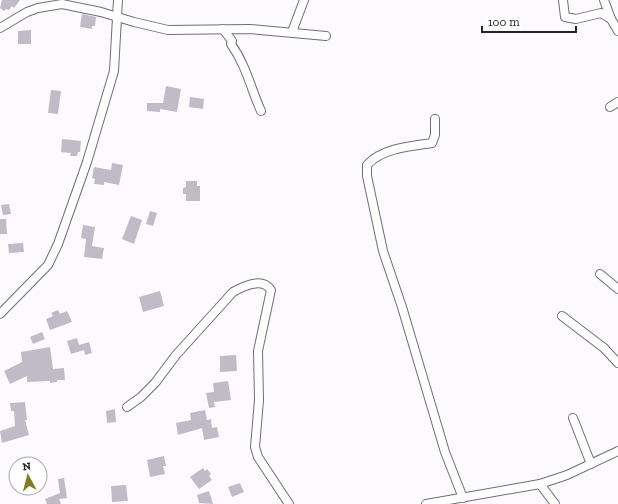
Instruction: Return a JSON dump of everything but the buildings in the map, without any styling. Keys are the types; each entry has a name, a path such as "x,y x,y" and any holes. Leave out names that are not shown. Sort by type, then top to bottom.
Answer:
{"street":[{"path":"0,314 48,265 58,244 87,162 114,71 118,0"},
{"path":"292,32 304,0"},
{"path":"563,0 565,17 576,19 601,13 616,24"},
{"path":"604,0 616,24"},
{"path":"0,28 26,12 38,8 62,4 101,12 117,18 168,30 250,29 326,36"},
{"path":"223,29 232,41 231,44 249,76 251,89 261,111"},
{"path":"610,107 618,102"},
{"path":"435,119 435,135 432,143 400,147 372,160 367,165 367,176 383,251 402,307 445,452 463,498"},
{"path":"600,274 618,289"},
{"path":"127,407 141,397 155,383 176,355 233,292 242,287 257,283 264,283 268,285 271,290 258,351 258,400 255,447 258,457 289,504"},
{"path":"562,316 604,348 618,363"},
{"path":"573,418 592,464"},
{"path":"429,504 540,484 592,464 618,451"},
{"path":"540,484 555,504"}]}
